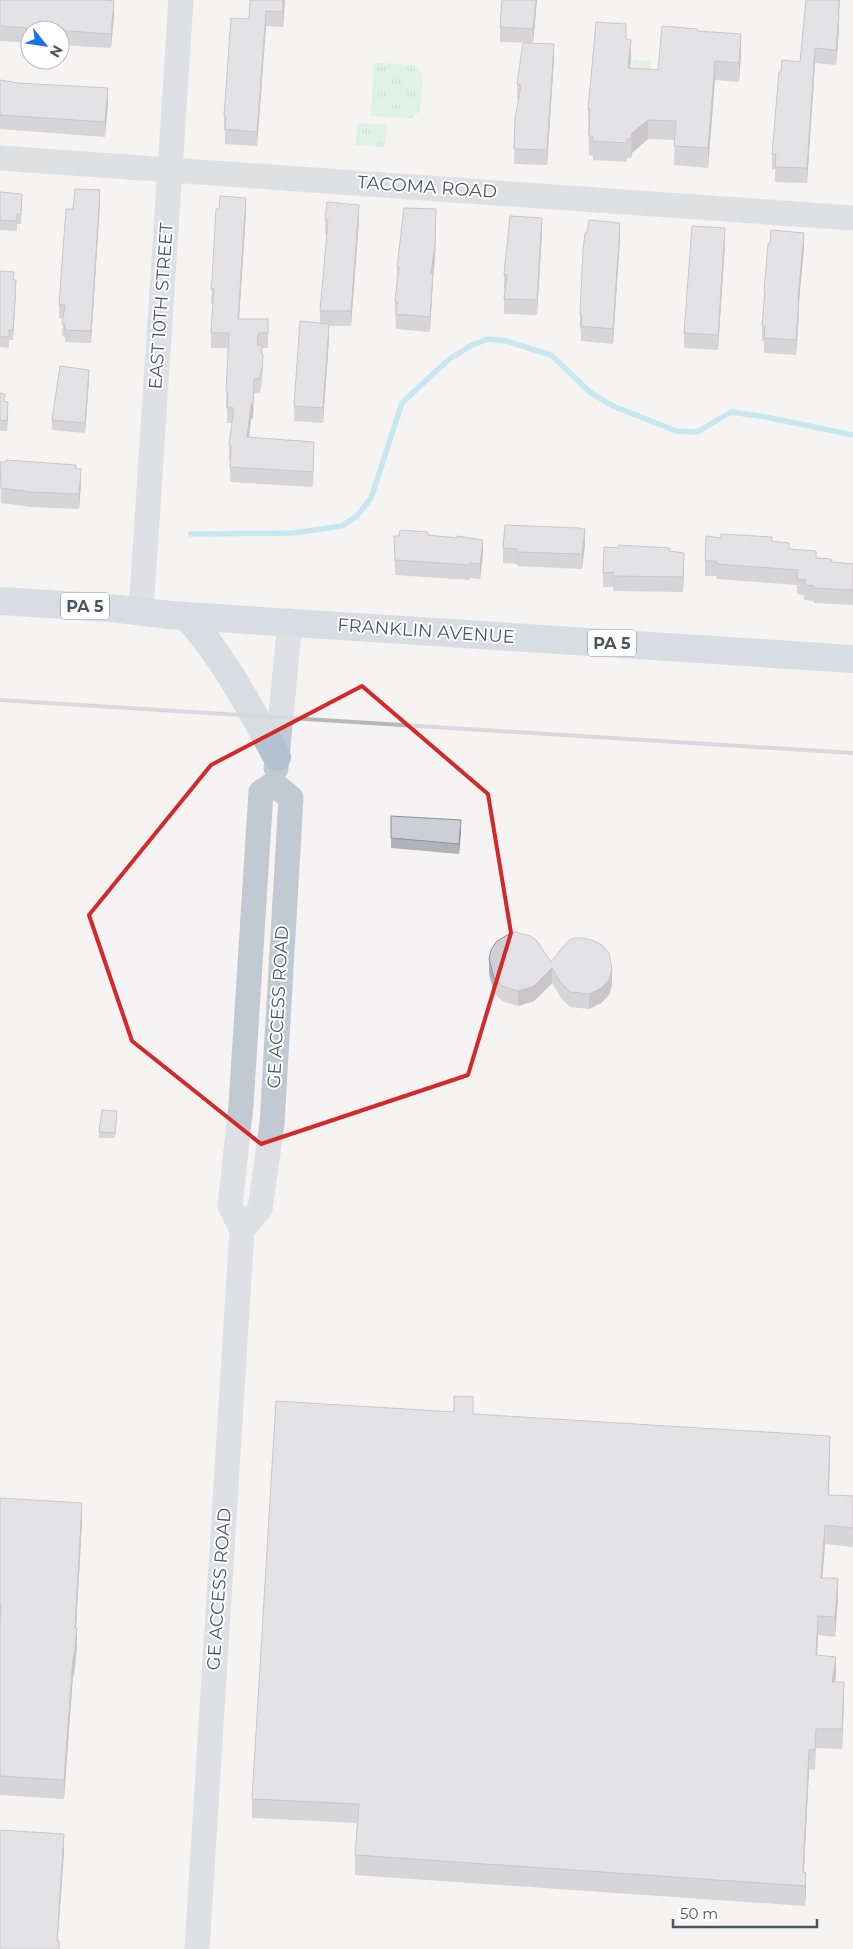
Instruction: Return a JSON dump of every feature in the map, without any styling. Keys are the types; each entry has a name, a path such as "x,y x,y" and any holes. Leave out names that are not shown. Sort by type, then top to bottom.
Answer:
{"main road":[{"name":"FRANKLIN AVENUE","path":"0,601 186,616 290,621 853,659"},
{"path":"186,616 200,631 222,663 277,757"}],"street":[{"name":"EAST 10TH STREET","path":"141,612 181,0"},
{"name":"TACOMA ROAD","path":"0,158 853,218"},
{"path":"274,784 290,621"},
{"name":"GE ACCESS ROAD","path":"197,1949 242,1230 230,1206 240,1105 261,792 274,784 291,798 272,1124 260,1209 242,1230"}],"highlighted area":[{"path":"362,686 488,794 511,933 468,1075 261,1144 132,1041 89,915 211,765"}],"green space":[{"path":"633,60 651,61 650,79 632,78"},
{"path":"374,64 414,65 423,75 420,111 412,118 371,116"},
{"path":"358,123 387,125 384,147 355,145"}],"building":[{"path":"0,0 114,1 111,34 70,31 70,20 20,20 20,27 0,26"},
{"path":"250,0 283,0 283,12 266,11 257,132 225,129 226,116 224,116 231,18 249,19"},
{"path":"502,0 536,0 533,29 500,27"},
{"path":"806,0 839,0 836,50 815,48 807,168 775,167 776,154 772,154 779,72 781,72 782,60 800,62"},
{"path":"596,22 626,24 626,39 631,40 628,68 658,70 662,26 741,34 739,63 715,61 708,148 674,146 676,121 648,120 632,133 631,139 627,139 627,143 593,141 593,136 589,136 590,109 588,110"},
{"path":"523,43 554,44 547,150 514,149 515,119 521,85 517,84"},
{"path":"0,80 18,83 108,88 105,122 0,115"},
{"path":"75,189 100,190 91,331 65,330 65,324 62,324 65,305 59,305 66,209 73,209"},
{"path":"0,192 22,194 21,214 17,214 17,221 0,220"},
{"path":"220,196 246,198 238,319 268,319 268,333 258,333 257,345 262,345 261,353 263,354 262,370 260,378 254,379 253,403 251,404 247,437 314,442 313,472 230,467 231,445 229,445 234,408 227,408 229,333 211,333 214,289 211,289 216,209 219,209"},
{"path":"327,202 359,205 351,311 320,311 328,220 325,219"},
{"path":"404,208 436,209 430,317 396,314 397,302 395,301 399,267 397,267"},
{"path":"510,216 542,218 537,300 504,299 507,275 504,274"},
{"path":"589,220 620,223 613,329 581,326 583,250"},
{"path":"692,226 725,228 718,335 684,333"},
{"path":"771,230 804,233 796,340 764,338 765,326 762,326 764,291"},
{"path":"0,271 14,272 13,280 16,280 13,330 9,330 9,337 0,337"},
{"path":"300,321 329,324 323,408 294,406"},
{"path":"60,366 89,370 85,423 52,420"},
{"path":"0,393 5,394 4,401 8,402 7,421 0,420"},
{"path":"6,460 76,465 76,469 81,469 79,494 31,492 1,488 0,462 6,462"},
{"path":"505,525 585,529 582,554 517,552 517,549 503,548"},
{"path":"400,530 428,532 428,535 457,538 457,536 483,540 480,564 395,560 394,536 399,536"},
{"path":"721,534 772,537 771,541 789,543 789,549 816,551 816,558 853,564 853,590 814,588 814,586 804,585 806,580 797,579 798,570 717,564 716,561 705,561 706,536 721,538"},
{"path":"619,545 670,548 669,551 684,553 683,577 613,576 613,572 603,573 604,547 619,548"},
{"path":"391,816 461,820 459,844 391,838"},
{"path":"515,932 530,936 537,941 551,962 568,941 574,938 584,938 602,945 609,953 612,970 609,980 601,988 589,994 570,992 561,983 552,968 534,986 518,991 502,986 494,978 489,959 491,950 496,942"},
{"path":"102,1110 117,1111 115,1133 99,1132"},
{"path":"454,1396 473,1397 473,1414 830,1436 828,1495 853,1496 853,1528 825,1525 821,1578 838,1578 835,1617 818,1616 816,1655 836,1657 832,1682 844,1682 842,1729 816,1729 815,1750 809,1750 803,1872 806,1873 805,1886 355,1855 359,1804 252,1799 276,1401 454,1412"},
{"path":"0,1498 82,1503 75,1628 77,1628 73,1657 64,1780 0,1776"},
{"path":"0,1830 64,1834 57,1941 59,1941 59,1949 0,1949"}],"waterway":[{"path":"191,534 293,533 342,526 357,516 371,498 402,403 448,360 472,345 488,339 506,341 551,355 591,393 613,406 676,431 697,432 731,412 766,417 853,435"}],"railway":[{"path":"0,700 853,753"}]}
